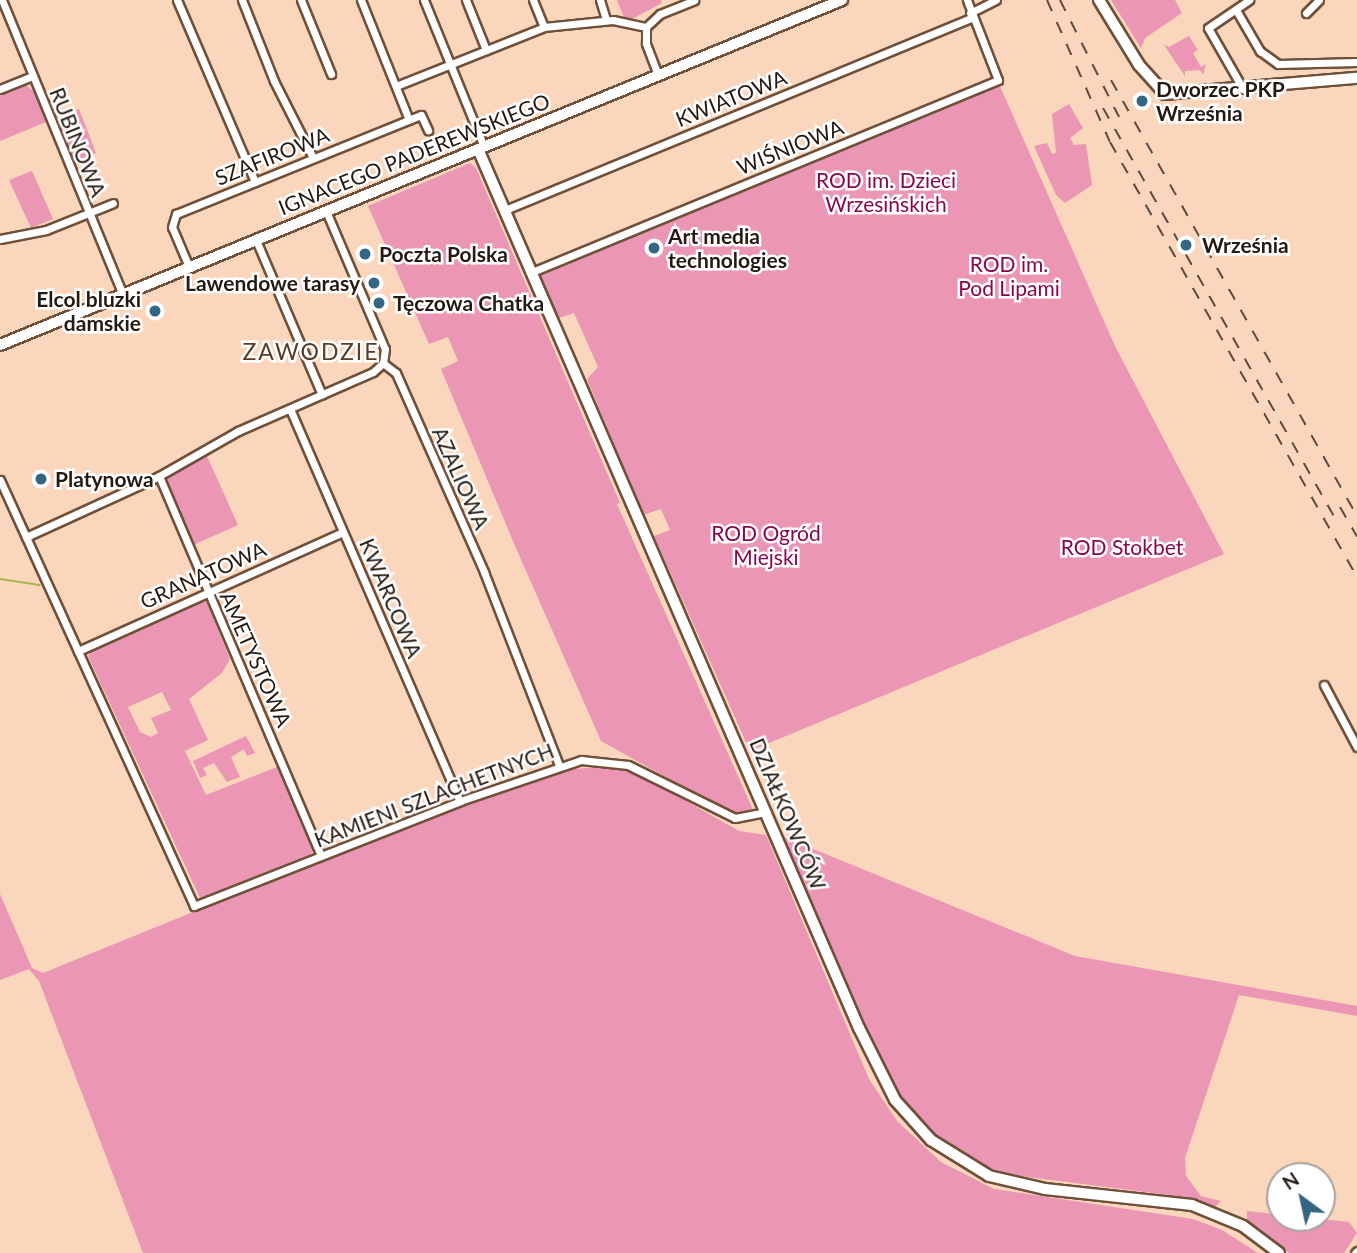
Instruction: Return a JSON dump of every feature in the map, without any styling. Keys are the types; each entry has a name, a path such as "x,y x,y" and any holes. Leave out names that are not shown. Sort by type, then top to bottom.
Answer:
{"street":[{"path":"177,0 255,182"},
{"path":"242,0 274,81 313,158"},
{"path":"301,0 331,74"},
{"path":"361,0 409,120 421,115 428,130"},
{"path":"424,0 481,148"},
{"path":"466,0 486,50"},
{"path":"533,0 544,27"},
{"path":"600,0 606,20"},
{"path":"669,0 673,9"},
{"path":"396,86 544,27 606,20 646,27 673,9 694,0"},
{"name":"IGNACEGO PADEREWSKIEGO","path":"0,345 842,0"},
{"path":"967,0 970,16"},
{"name":"KWIATOWA","path":"505,210 970,16 996,0"},
{"path":"1099,0 1149,79 1172,96 1357,78"},
{"path":"1243,89 1208,28 1249,0"},
{"path":"1306,13 1319,0"},
{"name":"RUBINOWA","path":"1,1 123,295"},
{"path":"1236,10 1261,51 1278,64 1300,67 1357,62"},
{"name":"WIŚNIOWA","path":"532,272 998,80 970,16"},
{"path":"646,27 658,75"},
{"path":"0,89 33,76"},
{"name":"SZAFIROWA","path":"189,267 172,227 172,217 409,120"},
{"name":"DZIAŁKOWCÓW","path":"481,148 505,210 880,1075 905,1113 931,1140 981,1172 1018,1184 1165,1200 1204,1209 1243,1226 1279,1253"},
{"path":"0,239 46,230 113,203"},
{"name":"AZALIOWA","path":"326,211 385,349 383,363 396,373 473,547 559,765"},
{"path":"256,240 322,395"},
{"path":"26,537 159,476 238,430 322,395 383,363"},
{"name":"KWARCOWA","path":"290,409 460,801"},
{"name":"AMETYSTOWA","path":"159,476 321,856"},
{"path":"0,480 78,651"},
{"name":"GRANATOWA","path":"78,651 344,532"},
{"name":"KAMIENI SZLACHETNYCH","path":"78,651 194,906 460,801 559,765 581,760 628,765 724,815 746,819 766,812"},
{"path":"1324,685 1357,747"}],"green space":[{"path":"617,0 661,0 662,3 632,19 624,17"},
{"path":"1111,0 1175,0 1182,13 1145,38 1141,48"},
{"path":"1189,36 1198,50 1193,53 1201,67 1206,64 1203,75 1200,70 1185,71 1185,76 1164,45 1169,47"},
{"path":"23,83 35,92 46,122 0,141 0,92"},
{"path":"999,84 1115,346 1224,554 750,751 654,536 670,530 661,509 643,515 587,379 598,367 574,313 559,318 540,276"},
{"path":"1069,104 1083,128 1070,138 1074,145 1086,144 1092,185 1065,203 1056,195 1034,146 1047,143 1052,154 1056,153 1052,114"},
{"path":"79,109 96,153 72,162 54,119"},
{"path":"470,163 476,168 620,503 617,504 754,812 736,812 705,799 601,741 515,546 441,369 458,361 448,337 429,344 368,206"},
{"path":"32,171 53,219 31,228 9,180"},
{"path":"234,437 207,456 238,525 191,546 165,484 167,475"},
{"path":"199,599 207,603 230,659 222,673 189,699 208,740 185,751 206,795 277,767 263,735 267,734 315,846 311,854 200,898 88,656 96,647","holes":["162,692 171,710 151,718 158,733 151,737 140,732 128,707"]},
{"path":"246,736 255,753 247,756 244,749 231,757 240,777 227,782 214,763 203,768 207,775 200,778 193,761"},
{"path":"605,766 640,775 739,831 766,835 869,1079 897,1121 941,1162 994,1189 1193,1219 1222,1230 1258,1253 143,1253 39,981 29,969 0,980 0,894 32,968 43,973 442,811 556,771"},
{"path":"784,837 1075,956 1357,1006 1357,1016 1239,995 1185,1158 1186,1176 1201,1196 1221,1201 1215,1207 1169,1195 1004,1174 967,1158 935,1137 897,1094 783,843"},
{"path":"1247,1211 1266,1213 1266,1232 1336,1232 1336,1221 1349,1222 1357,1233 1344,1253 1289,1253 1247,1222"}],"waterway":[{"path":"0,579 40,585"}],"railway":[{"path":"1047,0 1110,142 1357,577"},
{"path":"1060,0 1119,117"},
{"path":"1111,80 1357,516"},
{"path":"1103,108 1339,525"},
{"path":"1340,507 1357,537"}],"place":[{"name":"Dworzec PKP Września","path":"1142,101"},
{"name":"Września","path":"1186,245"},
{"name":"Art media technologies","path":"654,248"},
{"name":"Poczta Polska","path":"365,254"},
{"name":"Lawendowe tarasy","path":"374,283"},
{"name":"Tęczowa Chatka","path":"379,303"},
{"name":"Elcol bluzki damskie","path":"155,311"},
{"name":"Platynowa","path":"41,479"}],"district":[{"name":"ZAWODZIE","path":"311,351"}],"park label":[{"name":"ROD im. Dzieci Wrzesińskich","path":"886,192"},
{"name":"ROD im. Pod Lipami","path":"1009,276"},
{"name":"ROD Ogród Miejski","path":"766,545"},
{"name":"ROD Stokbet","path":"1122,547"}]}
